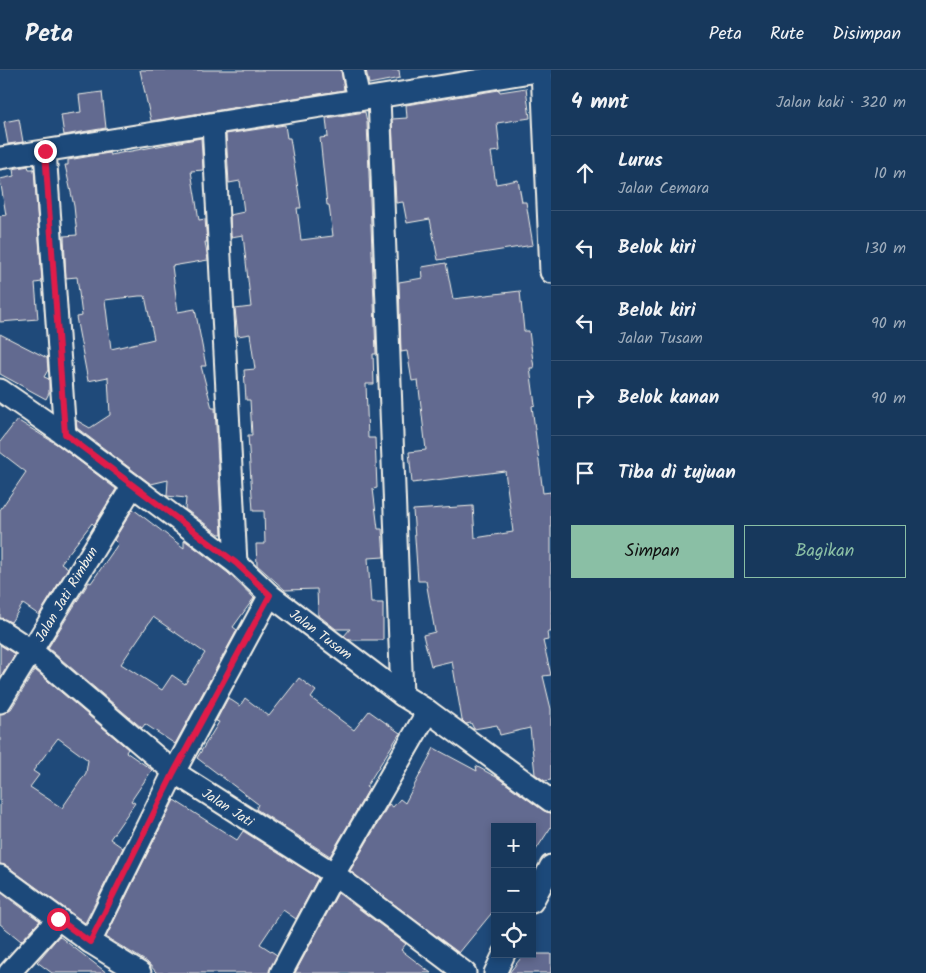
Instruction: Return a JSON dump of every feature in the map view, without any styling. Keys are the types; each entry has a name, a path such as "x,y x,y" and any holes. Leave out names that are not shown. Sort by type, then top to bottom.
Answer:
{"street":[{"path":"352,70 369,98 402,695"},
{"path":"0,158 542,70 551,272"},
{"path":"213,124 236,563"},
{"path":"45,151 65,434"},
{"name":"Jalan Tusam","path":"0,390 65,434 132,487 236,563 270,595 402,695 428,711 551,801"},
{"name":"Jalan Jati Rimbun","path":"0,702 132,487"},
{"path":"90,942 174,772 270,595"},
{"name":"Jalan Jati","path":"0,630 32,651 174,772 334,874 465,973"},
{"path":"281,973 334,874 428,711"},
{"path":"536,894 551,866"},
{"path":"0,876 90,942 135,972"},
{"path":"9,973 58,919"},
{"path":"494,973 502,958"}],"building":[{"path":"140,70 341,70 344,90 151,121"},
{"path":"366,70 399,70 400,78 369,84"},
{"path":"526,88 530,118 497,123 500,151 491,152 496,184 518,180 522,202 526,202 533,245 438,260 430,219 407,223 403,202 396,203 392,119 407,118 406,105 499,90 500,92"},
{"path":"102,92 106,128 64,135 61,115 81,112 79,95"},
{"path":"365,112 367,122 376,354 373,354 374,384 366,384 368,438 375,438 377,488 373,489 378,529 382,529 384,557 368,558 371,603 383,603 383,640 350,640 344,636 350,629 336,629 318,615 317,589 285,590 257,565 256,544 265,544 264,511 253,511 248,435 252,435 250,400 246,400 244,370 255,369 250,334 238,336 235,309 251,307 243,235 231,237 230,215 244,212 240,181 229,183 226,134 285,125 287,138 290,138 301,208 297,208 301,240 333,236 329,205 327,205 320,138 328,137 326,118"},
{"path":"19,119 23,142 8,144 4,122"},
{"path":"201,138 203,170 191,171 199,220 205,219 207,242 205,242 208,260 172,266 178,312 195,309 206,366 201,366 212,408 215,408 222,534 219,534 185,509 186,498 167,496 168,480 151,484 77,428 76,420 90,428 110,415 108,377 88,381 76,317 82,316 77,277 66,278 64,236 77,235 74,206 65,165 68,165 68,160 109,153 110,155","holes":["145,296 154,339 111,349 105,300"]},
{"path":"28,166 29,169 34,169 42,282 35,283 38,319 0,322 0,216 6,215 0,179 14,176 13,169"},
{"path":"446,263 453,299 520,291 524,331 529,331 534,368 530,368 535,405 532,406 543,493 551,492 551,632 547,632 548,640 543,641 551,675 543,676 551,709 551,780 545,781 535,774 530,728 500,735 497,725 474,729 471,723 466,724 462,720 452,661 431,666 423,635 435,632 426,581 418,581 413,510 473,506 475,538 513,532 505,471 412,483 409,452 426,450 418,380 412,381 407,351 401,352 399,282 423,278 422,267"},
{"path":"0,334 47,358 48,370 44,377 49,379 49,393 46,399 0,374"},
{"path":"17,420 58,445 116,489 94,525 92,523 61,563 68,568 39,615 23,604 11,622 0,618 0,510 26,472 0,452 0,442"},
{"path":"133,509 184,548 184,540 199,551 228,573 254,598 233,627 237,630 175,744 145,724 142,728 48,648 89,582 91,583 118,544 114,540","holes":["153,617 205,653 185,684 172,675 162,690 121,664"]},
{"path":"0,645 15,654 0,678"},
{"path":"35,670 128,749 126,752 152,770 131,801 135,803 110,839 123,848 85,923 7,866 0,864 0,714 11,709","holes":["58,738 88,760 86,773 62,808 30,787 39,775 33,771"]},
{"path":"299,678 316,691 311,698 354,730 369,711 400,733 366,787 369,789 330,856 256,809 258,804 197,758 219,722 216,721 228,698 240,706 245,698 269,716"},
{"path":"434,748 477,771 476,766 498,778 544,811 551,813 551,827 536,850 536,823 491,823 491,914 459,953 350,871 389,804 393,807 400,799 405,803"},
{"path":"174,800 237,840 243,831 318,878 296,919 283,910 260,944 277,955 269,973 157,973 147,962 106,937"},
{"path":"0,892 40,921 21,941 0,924"},
{"path":"338,893 406,944 401,950 431,973 295,973"},
{"path":"59,936 107,973 52,973 37,962"},
{"path":"536,954 551,954 551,973 509,973 521,958 536,958"}],"route":[{"path":"45,151 65,434 132,487 236,563 270,595 174,772 90,942 58,919"}]}
